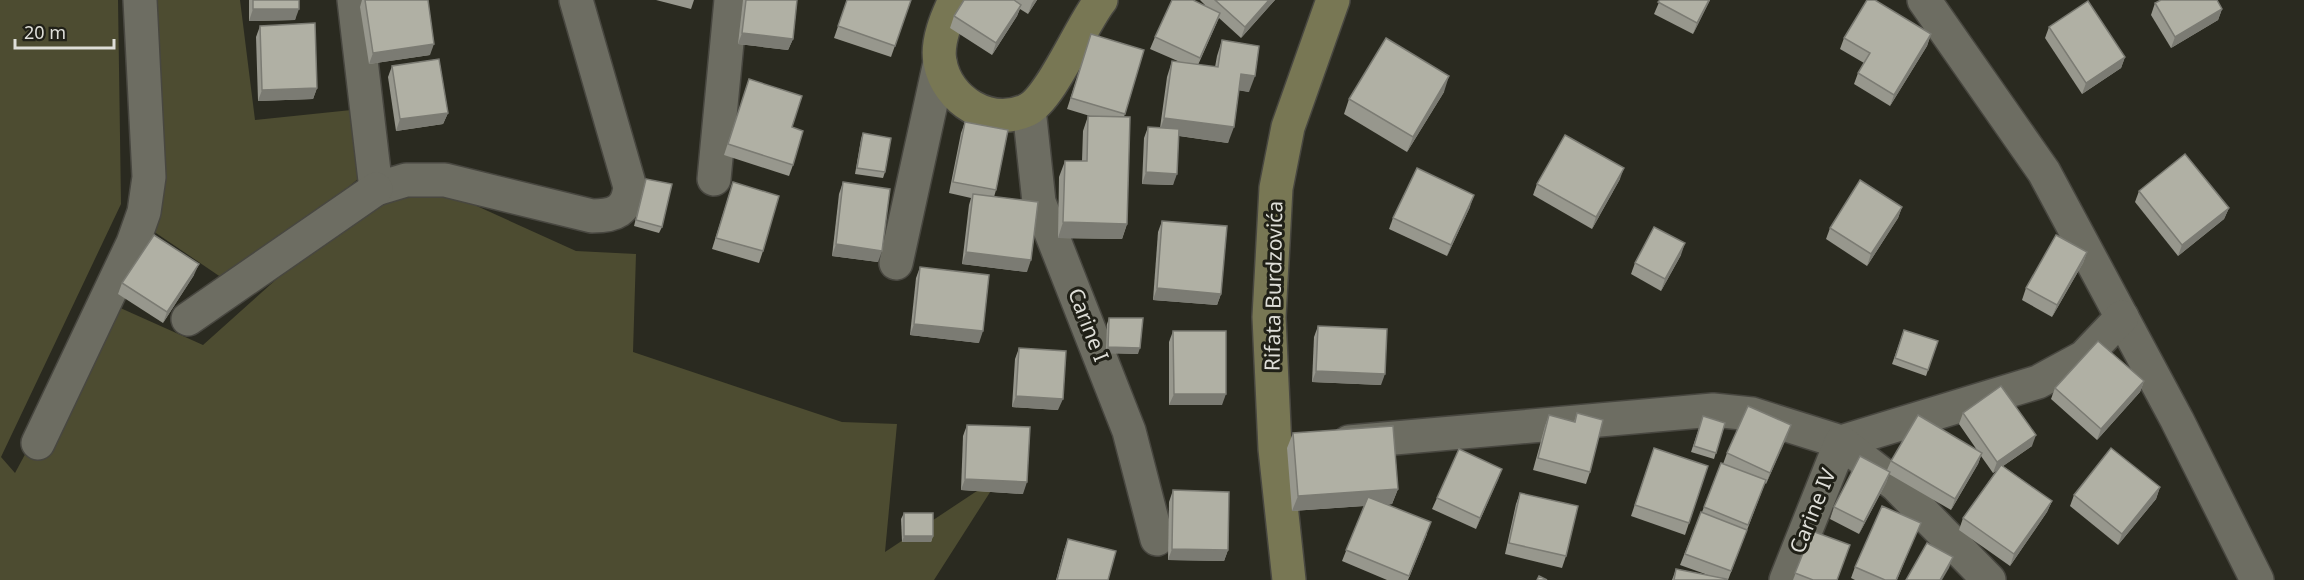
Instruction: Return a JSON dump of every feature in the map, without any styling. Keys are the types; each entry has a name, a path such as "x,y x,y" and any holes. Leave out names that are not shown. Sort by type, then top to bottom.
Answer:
{"street":[{"path":"38,443 133,243 144,212 149,177 140,0"},
{"path":"354,0 376,189"},
{"path":"188,319 376,189 406,180 445,180 592,216 610,216 621,210 628,201 630,187 576,0"},
{"path":"714,179 731,0"},
{"path":"896,263 940,62 940,40 956,0"},
{"path":"940,62 949,83 963,103 983,112 1010,115 1029,110 1046,95 1071,46 1101,0"},
{"name":"Rifata Burdzovića","path":"1289,580 1275,449 1269,317 1276,188 1288,127 1333,0"},
{"path":"1924,0 2044,172 2177,420 2257,580"},
{"name":"Carine I","path":"1029,110 1040,202 1129,431 1157,539"},
{"path":"1841,442 2038,382 2084,357 2122,317"},
{"path":"1275,449 1713,410 1752,414 1841,442 1896,485 1989,580"},
{"name":"Carine IV","path":"1786,580 1841,442"}],"shaded area":[{"path":"0,0 118,0 121,204 1,457 15,473 107,302 203,345 376,190 448,193 576,251 636,254 633,352 842,422 897,424 885,552 1001,475 934,580 0,580"},
{"path":"149,0 240,0 255,120 361,109 370,169 231,284 153,231"}],"building":[{"path":"253,0 299,0 299,9 253,9"},
{"path":"365,0 428,0 434,44 373,53"},
{"path":"746,0 797,0 793,39 742,33"},
{"path":"847,0 911,0 895,46 838,26"},
{"path":"964,0 1014,0 1021,5 996,43 954,16"},
{"path":"1172,0 1193,0 1220,13 1200,58 1155,37"},
{"path":"1215,0 1269,0 1245,27"},
{"path":"1660,0 1709,0 1697,23 1658,2"},
{"path":"1867,0 1875,0 1931,34 1894,95 1858,73 1870,53 1844,38"},
{"path":"2161,0 2217,0 2222,9 2175,37 2155,3"},
{"path":"2088,1 2125,57 2086,83 2049,27"},
{"path":"315,23 317,88 262,90 260,26"},
{"path":"1091,34 1144,50 1125,114 1071,98"},
{"path":"1386,38 1449,76 1413,137 1349,99"},
{"path":"1222,40 1259,46 1255,76 1241,74 1234,127 1164,118 1172,61 1218,67"},
{"path":"439,59 448,113 400,119 392,66"},
{"path":"749,79 802,96 792,127 803,131 793,165 728,144"},
{"path":"1088,116 1130,117 1127,224 1063,222 1065,161 1087,161"},
{"path":"965,122 1008,130 996,190 953,182"},
{"path":"1148,127 1179,129 1177,174 1146,172"},
{"path":"863,133 891,138 885,172 857,168"},
{"path":"1565,135 1624,168 1596,217 1537,184"},
{"path":"2185,154 2229,208 2182,245 2139,191"},
{"path":"1417,168 1474,195 1451,245 1393,218"},
{"path":"646,179 672,184 662,227 636,220"},
{"path":"1860,180 1902,207 1871,254 1830,228"},
{"path":"733,182 779,196 763,251 716,238"},
{"path":"843,182 890,189 882,251 836,244"},
{"path":"973,194 1038,202 1031,260 966,252"},
{"path":"1162,221 1227,226 1221,294 1157,288"},
{"path":"1654,227 1685,243 1665,279 1635,263"},
{"path":"154,235 199,264 167,312 122,283"},
{"path":"2056,235 2087,252 2057,305 2026,288"},
{"path":"920,267 989,275 983,331 914,324"},
{"path":"1109,318 1143,318 1140,348 1108,347"},
{"path":"1318,326 1387,329 1385,374 1316,371"},
{"path":"1904,330 1938,341 1928,370 1895,358"},
{"path":"1173,331 1226,331 1226,394 1174,394"},
{"path":"2098,341 2144,381 2101,429 2055,388"},
{"path":"1019,348 1066,351 1063,399 1016,396"},
{"path":"2001,386 2036,435 1997,462 1963,413"},
{"path":"1748,406 1791,425 1770,473 1727,453"},
{"path":"1577,413 1603,420 1590,472 1538,458 1549,415 1575,422"},
{"path":"1918,415 1982,453 1955,499 1891,461"},
{"path":"1703,416 1725,423 1716,453 1694,446"},
{"path":"967,425 1030,427 1027,482 965,479"},
{"path":"1393,426 1398,489 1298,496 1293,433"},
{"path":"1654,448 1708,466 1689,523 1635,505"},
{"path":"2111,448 2160,487 2122,534 2074,495"},
{"path":"1459,449 1502,469 1480,518 1437,498"},
{"path":"1860,456 1890,472 1864,522 1834,507"},
{"path":"1721,463 1766,480 1748,525 1704,507"},
{"path":"2001,465 2052,501 2014,554 1963,518"},
{"path":"1173,490 1229,492 1228,550 1172,549"},
{"path":"1520,493 1578,506 1566,556 1509,543"},
{"path":"1368,497 1431,522 1409,576 1346,550"},
{"path":"1882,506 1921,523 1896,580 1885,580 1855,567"},
{"path":"1701,512 1747,530 1731,571 1685,554"},
{"path":"904,513 933,513 933,536 904,536"},
{"path":"1812,531 1850,545 1837,580 1813,580 1795,573"},
{"path":"1068,539 1116,551 1108,580 1057,580"},
{"path":"1927,543 1953,557 1940,580 1906,580"},
{"path":"1676,569 1727,579 1727,580 1674,580"}]}
